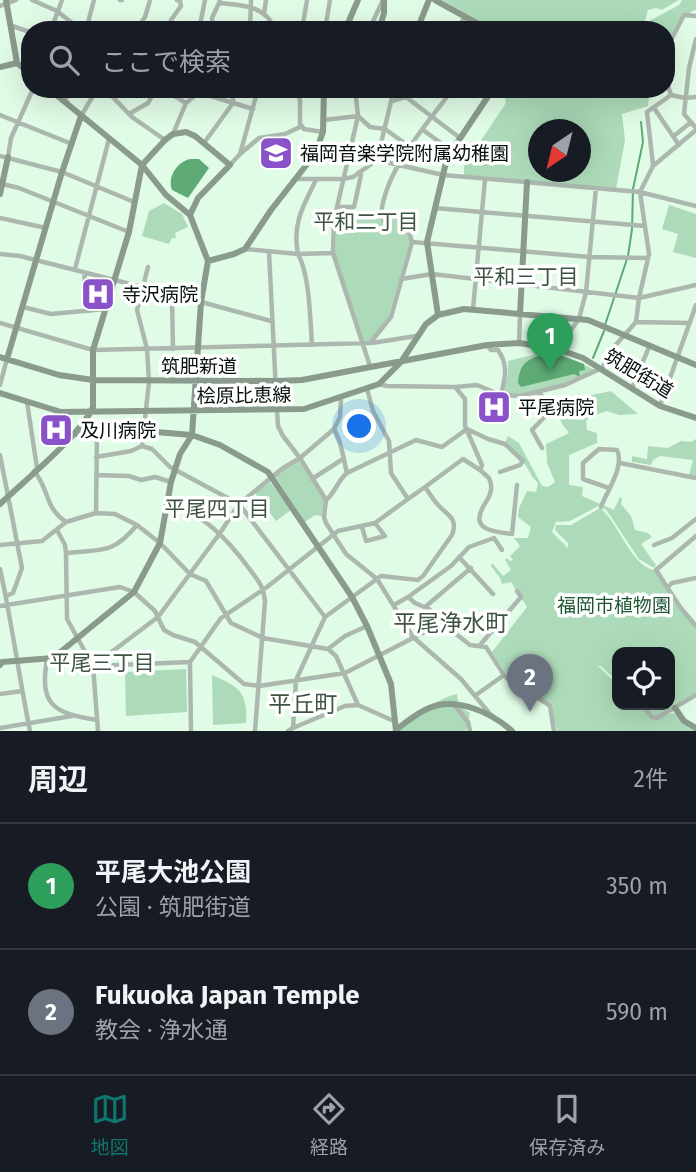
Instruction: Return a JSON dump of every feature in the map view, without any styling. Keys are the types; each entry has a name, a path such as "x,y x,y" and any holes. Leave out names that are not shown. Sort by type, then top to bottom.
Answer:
{"street":[{"path":"16,0 4,3 12,26 17,63 21,66"},
{"path":"32,0 57,11 68,21"},
{"path":"54,21 62,0"},
{"path":"86,21 94,0"},
{"path":"142,21 150,0"},
{"path":"171,21 181,6 177,0"},
{"path":"201,21 205,0"},
{"path":"251,0 251,21"},
{"path":"264,15 266,0"},
{"path":"304,21 307,0"},
{"path":"326,21 330,0"},
{"path":"349,21 358,0"},
{"path":"373,21 383,0"},
{"path":"382,21 383,0"},
{"path":"421,21 429,0"},
{"path":"435,0 473,21"},
{"path":"212,21 219,1 252,7 271,21"},
{"path":"675,32 684,15 696,16"},
{"path":"463,21 466,17"},
{"path":"12,26 21,29"},
{"path":"379,384 455,387 477,385 501,395 520,397 565,385 602,368 612,348 636,322 648,258 640,192 653,166 693,136 696,129 684,114 696,39"},
{"path":"0,67 17,63"},
{"path":"675,96 696,97"},
{"path":"0,194 11,138 28,98"},
{"path":"0,665 2,662 53,657 134,592 160,543 171,482 180,454 192,435 201,302 208,261 190,215 166,195 142,165 59,98"},
{"path":"65,103 66,98"},
{"path":"0,385 4,358 23,307 62,172 81,116 92,98"},
{"path":"114,98 129,114 165,140"},
{"path":"129,114 148,103 151,98"},
{"path":"178,98 186,103"},
{"path":"173,134 186,103 193,98"},
{"path":"220,98 253,109"},
{"path":"204,143 233,103 233,98"},
{"path":"240,154 256,98"},
{"path":"299,98 302,126"},
{"path":"208,261 245,248 296,180 319,147 323,132 324,98"},
{"path":"356,98 358,116 337,208 333,253 370,366"},
{"path":"296,180 343,179 377,160 392,98"},
{"path":"391,101 402,98"},
{"path":"407,98 460,138"},
{"path":"370,343 391,317 412,242 404,215 397,214 386,221 381,217 397,165 447,98"},
{"path":"486,98 452,151 443,175 427,242 438,315 451,310 473,309 588,320 696,365"},
{"path":"653,166 647,112 667,98"},
{"path":"654,108 679,145"},
{"path":"0,114 72,144"},
{"path":"324,120 358,116 370,127 385,129 411,147"},
{"path":"674,136 691,122"},
{"path":"190,215 198,198 259,138 285,134 302,126 323,132"},
{"path":"423,130 452,151"},
{"path":"0,503 73,434 93,407 93,350 116,280 136,203 142,165 173,134 186,132 230,165"},
{"path":"75,269 109,139"},
{"path":"0,156 62,172 136,203"},
{"path":"377,160 443,175 640,192 696,206"},
{"path":"337,208 354,207 359,172"},
{"path":"473,309 485,179"},
{"path":"312,345 310,306 294,236 300,212 316,180"},
{"path":"519,343 527,182"},
{"path":"1,184 19,188 128,232"},
{"path":"557,349 579,319 586,292 596,188"},
{"path":"435,208 645,226"},
{"path":"0,218 46,228"},
{"path":"412,242 590,257 648,258"},
{"path":"245,248 298,254 333,253"},
{"path":"269,252 280,431 326,500 324,517 349,556 377,579 413,637 477,695 490,715"},
{"path":"0,254 75,269 272,321"},
{"path":"142,446 149,382 146,349 136,310 148,267"},
{"path":"84,272 88,311"},
{"path":"401,279 432,274 639,298 696,285"},
{"path":"172,295 173,349"},
{"path":"660,406 696,305"},
{"path":"23,307 51,314 106,309"},
{"name":"桧原比恵線","path":"0,393 61,412 304,410 379,384 401,362 426,324 438,315"},
{"path":"636,322 690,323"},
{"path":"0,323 93,350 361,344 416,336"},
{"name":"筑肥街道","path":"401,362 487,345 519,343 557,349 602,368 660,406 696,418"},
{"path":"487,345 491,350 498,350 505,362 506,372 501,395"},
{"path":"632,388 649,347"},
{"name":"筑肥新道","path":"4,358 59,375 93,380 149,382 277,382 401,362"},
{"path":"455,387 465,399 467,429 481,459 480,470"},
{"path":"367,389 373,411 389,441 391,473 408,499"},
{"path":"539,392 551,410 532,430 542,448"},
{"path":"93,666 158,617 239,504 334,429 340,417 341,398"},
{"path":"27,401 36,470 50,508 66,522"},
{"path":"334,429 340,439 347,473"},
{"path":"326,500 347,473 416,440 442,447 467,429"},
{"path":"467,429 505,444 523,461 520,465 500,472"},
{"path":"73,434 144,431 192,435 220,445 268,472 352,597 367,626 391,684 396,728"},
{"path":"96,513 97,434"},
{"path":"96,457 131,451 142,446 152,449 175,470 206,484 239,504 325,617"},
{"path":"601,507 620,464 620,454 617,450 599,449 583,463 583,478 609,488"},
{"path":"0,455 22,568 13,593 6,596"},
{"path":"312,479 343,459"},
{"path":"191,731 190,662 224,614 264,588 343,528 375,523 463,459 489,478 492,489 481,510 479,521 489,532 512,534 517,485"},
{"path":"620,464 696,478"},
{"path":"96,475 129,476 141,480 155,477 171,482"},
{"path":"396,728 358,705 345,706 291,729 296,680 325,617 377,579 385,576 418,580 424,576 452,535 452,517 439,506 425,487"},
{"path":"0,495 9,494"},
{"path":"167,501 195,514 220,533 264,588 263,638 255,731"},
{"path":"0,545 42,541 66,522 96,513 115,514 137,525 160,543 190,574 206,581 231,623 263,638 328,649 336,656 358,705"},
{"path":"654,545 672,538 696,519"},
{"path":"362,527 366,541 385,536 375,523"},
{"path":"66,553 110,548 123,541 137,525"},
{"path":"57,530 66,553 66,620 93,666 98,731"},
{"path":"696,536 656,570 696,626"},
{"path":"394,605 451,566 469,547 494,538 502,550"},
{"path":"459,557 493,594"},
{"path":"425,607 471,568"},
{"path":"0,569 16,640 30,731"},
{"path":"668,587 672,583 696,578"},
{"path":"0,607 120,587 134,592 158,617 164,630 195,642 244,684 259,686 345,673 442,623"},
{"path":"481,645 521,597 517,591"},
{"path":"408,597 415,604 425,607 470,645 481,645 490,650 514,687 526,690 550,706 554,731"},
{"path":"328,649 345,636 367,626"},
{"path":"47,659 45,695 51,704 72,716"},
{"path":"93,666 190,662"},
{"path":"477,695 504,675"},
{"path":"0,694 22,691"},
{"path":"696,695 675,708 684,720 696,728"},
{"path":"396,728 429,708 454,704 490,715 512,731"},
{"path":"454,704 468,722 470,731"},
{"path":"646,710 657,718 671,710"},
{"path":"0,728 72,716 97,720"}],"green space":[{"path":"442,0 679,0 662,10 648,10 645,21 479,21"},
{"path":"682,0 696,0 696,10 689,15 684,14 675,29 675,21 650,21 679,5"},
{"path":"505,98 649,98 648,106 622,114 625,140 616,189 540,182 591,182 591,119 528,119 528,181 464,175 464,166 506,103"},
{"path":"164,203 182,214 188,227 175,233 176,238 172,238 169,244 142,236 149,211"},
{"path":"669,205 696,214 696,258 673,252 678,234 662,229"},
{"path":"379,214 381,221 387,223 398,216 403,217 410,241 389,316 369,342 362,342 335,254 336,220"},
{"path":"537,349 562,354 595,370 539,391 503,394 508,361 533,355"},
{"name":"福岡市植物園","path":"611,391 638,414 619,415 607,411 586,421 587,430 597,433 597,443 569,455 569,485 583,487 582,496 614,510 620,497 622,498 621,504 631,516 635,530 648,533 652,537 641,544 656,565 654,568 639,559 607,511 600,505 570,521 556,522 552,532 568,548 568,543 555,530 556,525 571,525 600,508 631,552 646,567 654,570 696,628 696,694 675,706 675,647 612,647 612,676 598,666 612,679 612,710 644,710 652,719 673,713 696,731 557,731 551,706 530,690 514,685 492,652 527,607 511,582 502,584 491,566 492,563 503,576 511,570 505,560 513,560 510,556 520,546 514,538 528,538 531,527 518,517 519,508 527,491 536,492 538,483 523,461 521,462 505,443 508,436 519,443 542,486 548,487 555,482 547,463 546,444 569,433 558,412 564,401"},
{"path":"696,439 696,476 689,475 693,460 660,456 653,460 651,465 632,462 632,456 647,459 648,446 668,448 681,441 691,442"},
{"path":"299,460 324,500 322,516 315,515 305,522 275,476"},
{"path":"270,482 291,510 276,521 255,493"},
{"path":"186,669 187,712 126,716 125,672"},
{"path":"212,675 240,692 244,698 246,723 213,725"},
{"path":"457,694 459,706 470,713 466,731 400,731 434,704"},
{"path":"647,710 668,710 658,716 652,716"}],"shaded area":[{"path":"190,159 199,159 209,168 188,198 172,190 171,180 177,167"},
{"path":"539,351 584,364 585,370 579,371 580,376 574,374 521,387 518,383 521,369 529,360 538,356"}],"waterway":[{"path":"605,325 628,256 633,189 643,142 641,122"},
{"path":"593,358 604,331"}],"place":[{"name":"福岡音楽学院附属幼稚園","path":"276,153"},
{"name":"寺沢病院","path":"98,294"},
{"name":"平尾大池公園","path":"550,371"},
{"name":"平尾病院","path":"494,407"},
{"name":"及川病院","path":"56,430"},
{"name":"Fukuoka Japan Temple","path":"530,712"}],"district":[{"name":"平和二丁目","path":"366,222"},
{"name":"平和三丁目","path":"526,277"},
{"name":"平尾四丁目","path":"217,509"},
{"name":"平尾浄水町","path":"451,623"},
{"name":"平尾三丁目","path":"102,663"},
{"name":"平丘町","path":"303,704"}]}
